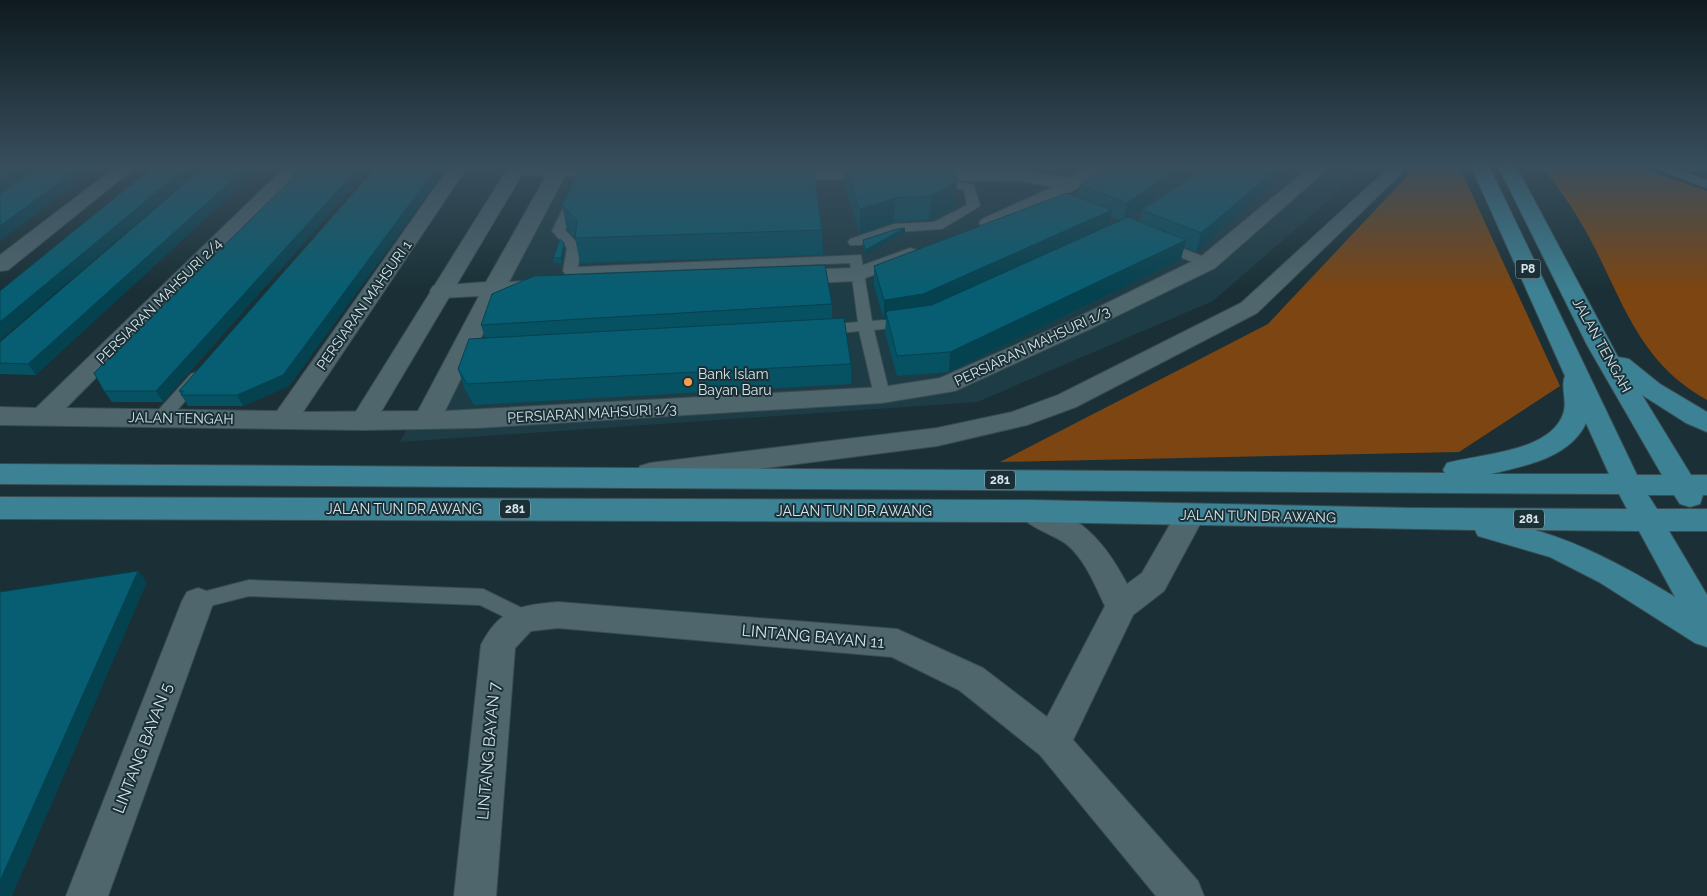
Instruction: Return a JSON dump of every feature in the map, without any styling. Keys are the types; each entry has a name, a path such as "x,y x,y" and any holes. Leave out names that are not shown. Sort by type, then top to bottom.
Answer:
{"main road":[{"name":"P8","path":"1499,208 1627,483 1707,625"},
{"name":"JALAN TENGAH","path":"1529,208 1599,344 1695,485 1706,522"},
{"path":"1599,344 1643,386 1678,408 1707,423"},
{"path":"1394,482 1505,461 1538,450 1556,440 1567,432 1577,413 1576,372"},
{"name":"281","path":"0,474 1627,483 1695,485"},
{"name":"JALAN TUN DR AWANG","path":"0,508 1031,511 1411,519 1646,519 1706,522"},
{"path":"1411,519 1490,528 1560,549 1610,573 1707,633"}],"street":[{"path":"0,265 74,208"},
{"name":"PERSIARAN MAHSURI 2/4","path":"43,416 254,208"},
{"name":"PERSIARAN MAHSURI 1","path":"285,419 430,208"},
{"path":"363,420 492,208"},
{"path":"427,420 473,353 494,290 538,208"},
{"path":"442,291 494,290 857,267 1033,208"},
{"name":"PERSIARAN MAHSURI 1/3","path":"363,420 487,419 882,395 946,385 1080,325 1207,263 1272,208"},
{"path":"606,478 937,437 1018,419 1067,401 1249,308 1356,208"},
{"name":"JALAN TENGAH","path":"0,416 363,420"},
{"path":"1031,511 1068,528 1092,551 1121,606"},
{"path":"1053,743 1121,606 1153,582 1190,515"},
{"name":"LINTANG BAYAN 5","path":"87,896 198,601"},
{"name":"LINTANG BAYAN 11","path":"524,618 558,615 897,643 971,679 1053,743 1183,896"},
{"name":"LINTANG BAYAN 7","path":"475,896 498,645 510,626 524,618"}],"lane":[{"path":"569,208 558,231 574,247 570,271 857,267"},
{"path":"882,395 866,328 854,237 894,228 937,226 971,208"},
{"path":"1152,240 1207,263"},
{"path":"807,332 866,328 926,320"},
{"path":"161,418 206,366"},
{"path":"198,601 249,588 484,597 524,618"}],"shaded area":[{"path":"526,208 1320,208 1213,301 977,402 400,442"},
{"path":"1377,208 1478,208 1560,386 1459,452 1000,462 1268,324"},
{"path":"1571,208 1707,208 1707,400 1682,383 1661,364 1645,343 1631,321"}],"building":[{"path":"0,208 25,208 0,226"},
{"path":"102,208 138,208 0,322 0,291"},
{"path":"156,208 202,208 28,364 0,363 0,342"},
{"path":"263,208 322,208 156,391 104,391 94,373"},
{"path":"340,208 407,208 283,375 237,395 181,395 183,391 179,391"},
{"path":"565,208 819,208 822,230 575,238 577,221"},
{"path":"1028,208 1106,208 1112,210 923,294 884,300 874,266"},
{"path":"1145,208 1231,208 1201,233 1142,210"},
{"path":"1128,217 1186,240 950,352 897,356 886,313 888,311 932,305"},
{"path":"905,228 865,250 863,240"},
{"path":"560,239 564,243 561,258 553,258"},
{"path":"825,265 832,304 481,325 492,294 534,276"},
{"path":"844,318 851,364 467,384 458,369 469,339"},
{"path":"138,571 0,881 0,592"}],"place":[{"name":"Bank Islam Bayan Baru","path":"688,382"}]}
